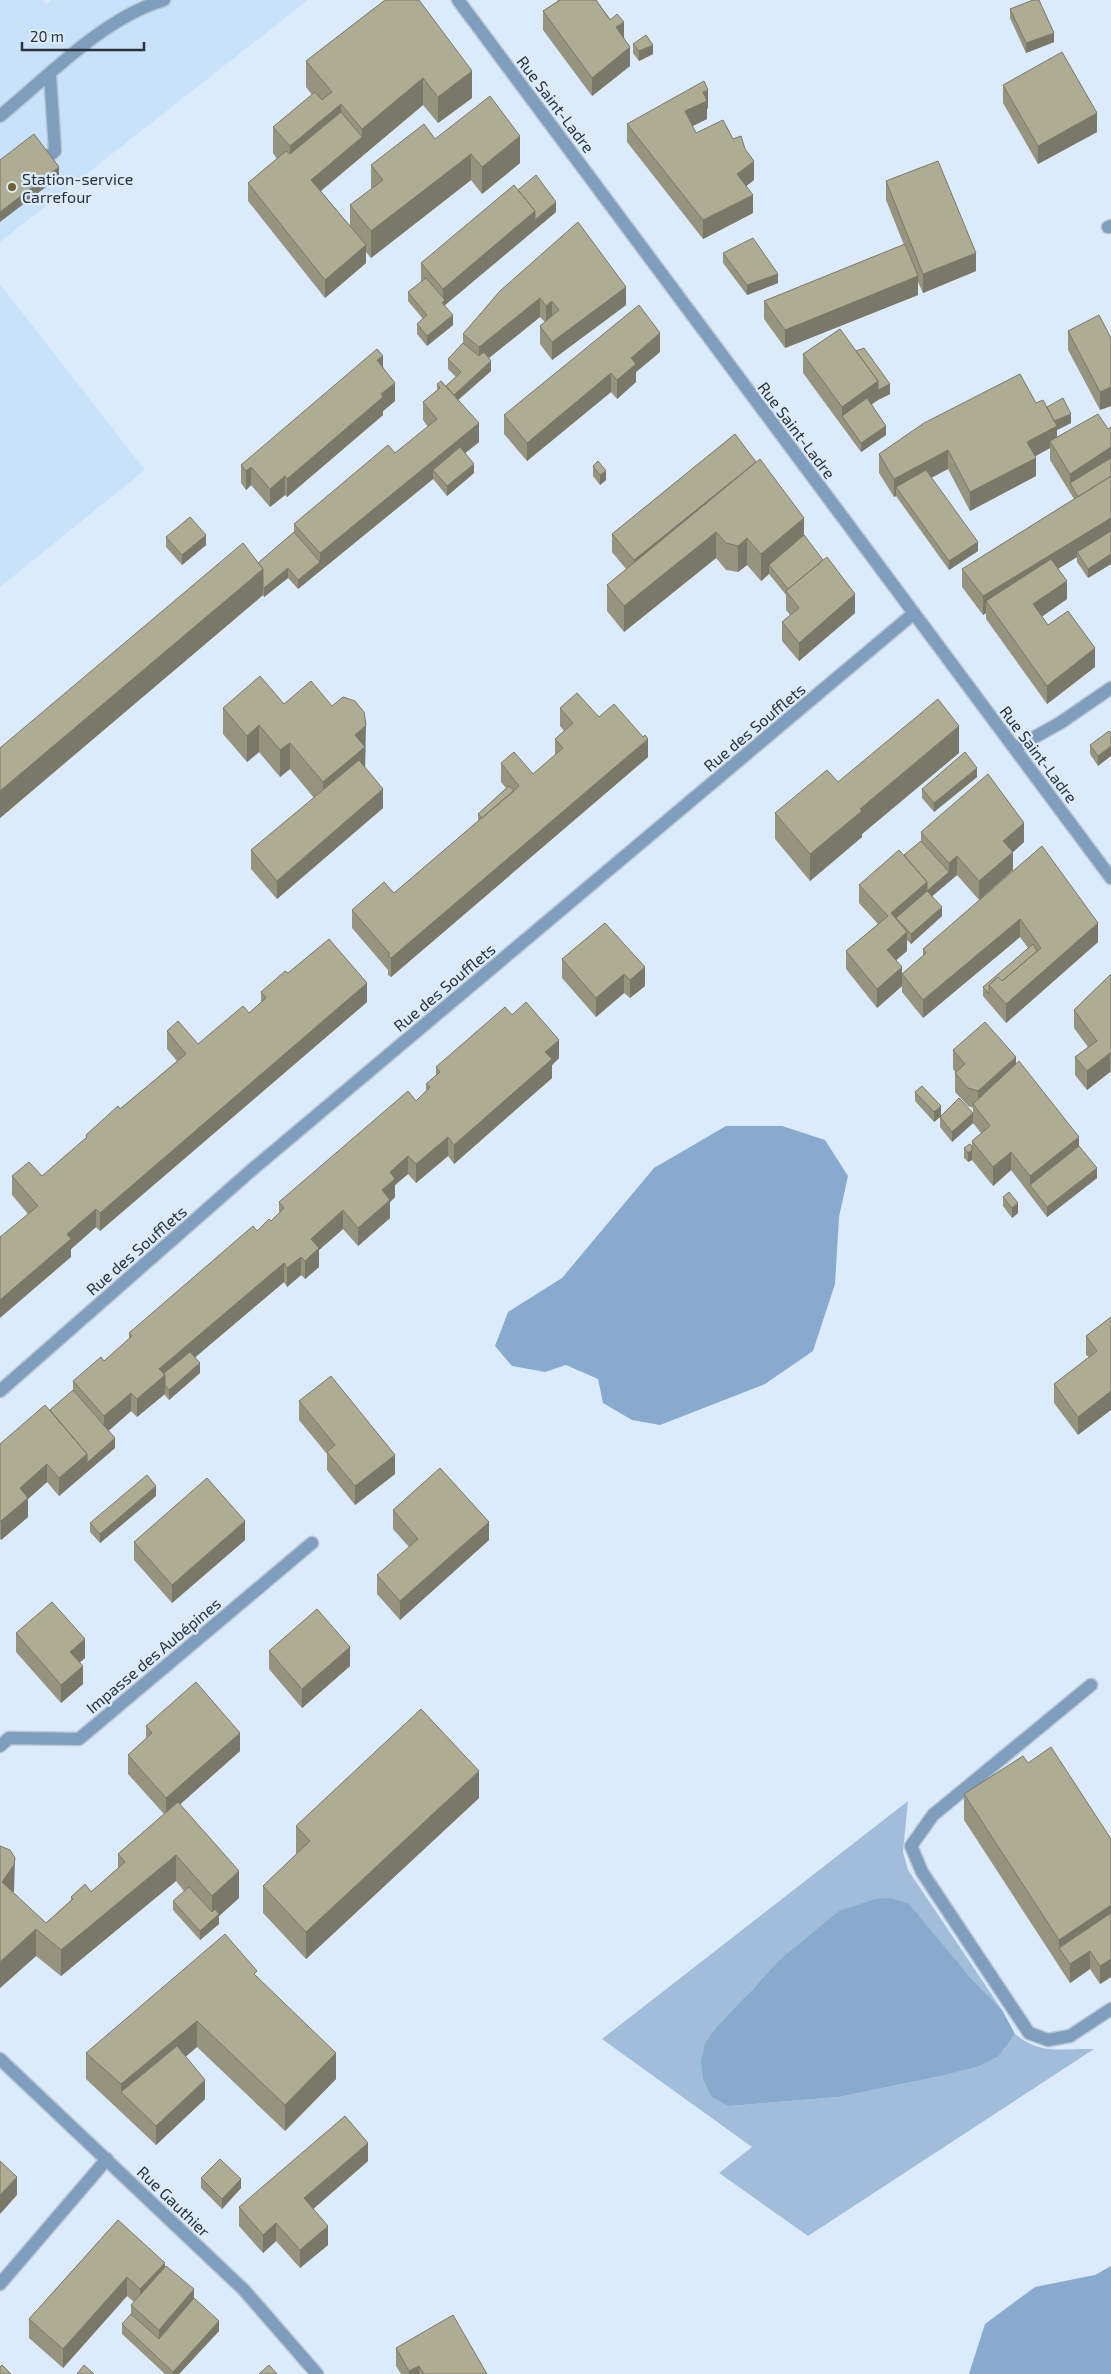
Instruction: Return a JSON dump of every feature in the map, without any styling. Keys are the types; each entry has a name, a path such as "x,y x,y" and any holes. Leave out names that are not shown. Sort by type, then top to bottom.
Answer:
{"street":[{"path":"0,116 104,30 128,15 164,0"},
{"name":"Rue Saint-Ladre","path":"458,0 1111,878"},
{"path":"28,172 56,151 50,75"},
{"name":"Rue des Soufflets","path":"0,1391 262,1162 913,614"},
{"path":"1015,748 1060,723 1111,688"},
{"name":"Impasse des Aubépines","path":"0,1746 9,1738 79,1739 312,1544"},
{"path":"1091,1685 933,1815 911,1846 922,1872 1029,2033 1048,2040 1070,2036 1111,2009"},
{"name":"Rue Gauthier","path":"0,2059 244,2290 317,2374"},
{"path":"0,2284 107,2159"}],"shaded area":[{"path":"0,0 43,0 46,4 51,0 308,0 0,242"},
{"path":"0,284 145,470 0,587"},
{"path":"726,1126 782,1126 825,1140 848,1176 839,1217 835,1284 813,1351 765,1384 660,1425 632,1420 603,1403 598,1379 566,1365 545,1372 512,1366 495,1346 508,1312 562,1278 654,1168"},
{"path":"908,1801 903,1852 908,1870 1002,2010 968,1975 756,1985 705,2043 729,2106 839,2097 936,2077 999,2056 1015,2034 1025,2041 1043,2048 1062,2050 1094,2049 808,2236 719,2173 752,2147 602,2039"},
{"path":"891,1898 909,1904 968,1975 1002,2010 1015,2034 999,2056 979,2066 839,2097 729,2106 712,2097 703,2079 701,2061 705,2043 716,2028 782,1958 839,1911 876,1899"},
{"path":"1111,2266 1111,2374 969,2374 985,2324 1035,2287 1095,2275"}],"building":[{"path":"385,0 419,0 472,71 438,97 423,78 362,129 341,104 290,146 273,127 315,92 322,100 332,92 306,61"},
{"path":"560,0 596,0 610,20 617,14 624,22 616,27 630,47 592,78 543,11"},
{"path":"1033,0 1039,0 1054,33 1026,43 1010,9"},
{"path":"646,35 653,45 639,51 633,44"},
{"path":"1062,52 1097,113 1038,146 1003,85"},
{"path":"704,81 708,90 703,92 707,101 685,111 696,133 723,120 733,139 741,136 745,149 754,161 737,174 753,195 703,220 627,124"},
{"path":"490,96 520,136 482,167 471,154 371,231 350,205 383,180 371,165 424,124 435,139"},
{"path":"341,112 362,137 311,180 366,245 325,280 248,183 286,151 290,154"},
{"path":"34,134 59,167 0,212 0,160"},
{"path":"938,161 976,253 923,274 886,181"},
{"path":"536,175 556,202 535,220 535,211 518,190"},
{"path":"514,185 535,211 443,289 421,263"},
{"path":"578,222 626,287 552,342 540,326 559,310 552,301 546,306 540,298 479,347 463,334 500,291"},
{"path":"753,238 778,274 747,285 723,253"},
{"path":"905,244 918,276 785,330 764,301"},
{"path":"426,278 445,300 442,303 453,315 427,336 417,324 427,315 408,292"},
{"path":"639,305 660,333 631,358 636,364 617,380 611,373 527,443 504,415"},
{"path":"1099,315 1111,338 1111,387 1100,392 1068,331"},
{"path":"840,329 878,381 842,407 803,354"},
{"path":"463,343 479,356 484,352 491,361 454,395 446,386 461,372 448,359"},
{"path":"864,348 890,384 878,390 878,381 856,351"},
{"path":"377,349 383,356 377,360 395,383 381,394 383,397 287,479 285,476 270,489 251,467 246,471 241,465"},
{"path":"1020,374 1036,403 1043,400 1057,426 1027,442 1036,458 970,492 948,450 894,479 879,454 924,423"},
{"path":"441,381 479,423 320,553 294,524 388,445 395,453 437,419 423,402 440,388 437,384"},
{"path":"867,398 886,426 861,443 842,416"},
{"path":"1063,398 1071,414 1054,421 1047,407"},
{"path":"1098,414 1108,429 1111,427 1111,447 1070,474 1050,441"},
{"path":"735,434 756,462 634,560 612,534"},
{"path":"460,447 474,464 447,486 433,470"},
{"path":"1111,458 1111,476 1078,497 1070,483"},
{"path":"760,459 804,518 761,554 747,538 738,546 726,543 716,532 624,606 607,585"},
{"path":"598,461 606,471 600,475 593,466"},
{"path":"926,470 978,542 949,561 896,487"},
{"path":"1111,476 1111,518 983,596 962,569"},
{"path":"190,517 206,535 182,555 166,537"},
{"path":"1111,531 1111,554 1088,569 1077,552"},
{"path":"294,532 320,562 298,580 288,568 264,588 263,569 258,563"},
{"path":"804,535 823,560 788,589 769,565"},
{"path":"243,543 263,569 0,791 0,748"},
{"path":"827,557 855,594 799,643 782,622 799,608 786,591"},
{"path":"1051,559 1067,581 1033,604 1048,625 1068,611 1095,648 1047,686 986,601"},
{"path":"260,676 284,704 311,681 332,706 343,697 355,701 364,712 366,725 355,735 365,747 323,782 290,743 280,750 259,725 247,736 223,708"},
{"path":"577,693 599,717 614,704 643,737 645,735 648,739 391,958 388,956 390,954 352,910 384,882 394,893 519,786 501,763 514,752 533,774 563,748 555,739 573,723 560,708"},
{"path":"938,699 959,726 860,809 862,811 810,854 775,813 827,770 838,782"},
{"path":"1109,731 1111,733 1111,746 1098,756 1090,745"},
{"path":"965,752 977,768 934,803 922,789"},
{"path":"359,760 383,789 277,881 251,850"},
{"path":"988,774 1024,823 1003,841 1013,852 979,881 957,856 949,863 921,832"},
{"path":"509,786 514,791 482,818 478,814"},
{"path":"921,841 949,872 927,891 927,882 904,855"},
{"path":"1042,846 1098,923 1006,1004 989,985 998,977 1002,981 1041,948 1020,919 923,1000 902,974 926,953 923,949"},
{"path":"899,850 927,882 891,913 907,932 887,950 902,967 877,989 846,951 888,916 859,885"},
{"path":"927,891 942,907 911,934 896,918"},
{"path":"605,923 645,967 630,980 624,974 596,998 562,959"},
{"path":"329,939 367,983 100,1213 96,1209 67,1234 71,1239 0,1300 0,1237 38,1206 12,1176 29,1162 42,1176 87,1137 86,1135 118,1106 120,1109 186,1054 167,1031 178,1021 198,1044 243,1006 249,1013 266,998 261,992 285,971 288,973"},
{"path":"1033,944 1037,951 1002,981 998,977 989,985 989,994 983,987"},
{"path":"1111,974 1111,1054 1087,1071 1075,1057 1097,1041 1074,1010"},
{"path":"526,1002 559,1040 545,1052 552,1059 454,1145 448,1137 416,1164 408,1156 390,1172 395,1179 382,1190 390,1200 358,1228 343,1210 311,1239 319,1248 305,1261 301,1257 287,1268 284,1263 159,1369 165,1375 137,1399 131,1393 104,1416 73,1381 101,1357 104,1361 132,1336 129,1333 253,1226 257,1231 269,1219 271,1221 284,1208 279,1202 408,1091 416,1101 430,1087 426,1084 440,1072 436,1067 505,1007 512,1015"},
{"path":"985,1022 1016,1057 978,1091 968,1088 955,1073 965,1064 953,1050"},
{"path":"1019,1061 1079,1137 1030,1176 1011,1152 993,1167 972,1141 990,1126 973,1104"},
{"path":"922,1086 941,1106 934,1112 915,1092"},
{"path":"959,1098 973,1113 952,1132 940,1117"},
{"path":"970,1144 972,1150 968,1153 964,1148"},
{"path":"1079,1146 1097,1168 1047,1207 1030,1185"},
{"path":"1009,1192 1018,1203 1012,1208 1003,1197"},
{"path":"1111,1317 1111,1391 1078,1417 1054,1384 1097,1351 1086,1336"},
{"path":"190,1352 200,1363 169,1390 165,1385 165,1375 163,1374"},
{"path":"331,1376 395,1455 355,1486 327,1452 335,1445 299,1401"},
{"path":"73,1390 115,1438 87,1463 87,1454 50,1410"},
{"path":"45,1405 87,1454 59,1478 47,1464 20,1488 28,1498 1,1521 0,1444"},
{"path":"440,1468 489,1522 400,1601 377,1575 418,1539 393,1510"},
{"path":"147,1475 156,1486 100,1534 90,1523"},
{"path":"207,1478 245,1521 172,1585 134,1542"},
{"path":"52,1602 85,1639 70,1652 83,1666 61,1685 16,1633"},
{"path":"317,1609 350,1647 302,1689 269,1651"},
{"path":"196,1682 240,1733 166,1798 128,1755 152,1733 146,1726"},
{"path":"421,1709 479,1771 306,1932 263,1886 310,1841 296,1826"},
{"path":"1051,1747 1111,1839 1111,1905 1059,1940 964,1794 1023,1756 1028,1763"},
{"path":"178,1802 239,1871 212,1896 176,1855 61,1950 36,1929 0,1962 0,1846 10,1850 15,1858 14,1865 2,1882 46,1923 73,1899 71,1897 85,1884 91,1892 125,1862 118,1854"},
{"path":"189,1887 212,1912 215,1909 219,1914 200,1931 173,1901"},
{"path":"1111,1913 1111,1959 1100,1966 1090,1951 1070,1964 1059,1948"},
{"path":"225,1934 257,1971 254,1974 336,2053 285,2105 197,2021 121,2084 86,2053"},
{"path":"177,2046 205,2080 156,2126 121,2092"},
{"path":"345,2116 368,2143 304,2198 328,2226 300,2250 276,2223 263,2235 239,2207"},
{"path":"220,2159 241,2179 222,2199 201,2178"},
{"path":"0,2161 17,2177 0,2195"},
{"path":"118,2220 165,2263 140,2289 127,2277 63,2349 29,2319"},
{"path":"166,2266 194,2289 159,2330 131,2305"},
{"path":"194,2298 219,2321 173,2372 122,2324 131,2314 159,2339"},
{"path":"453,2315 487,2374 424,2374 419,2366 409,2371 396,2348"},
{"path":"2,2365 11,2374 0,2374 0,2367"},
{"path":"84,2365 94,2374 77,2374"},
{"path":"269,2365 277,2374 259,2374"}],"place":[{"name":"Station-service Carrefour","path":"12,187"}]}
